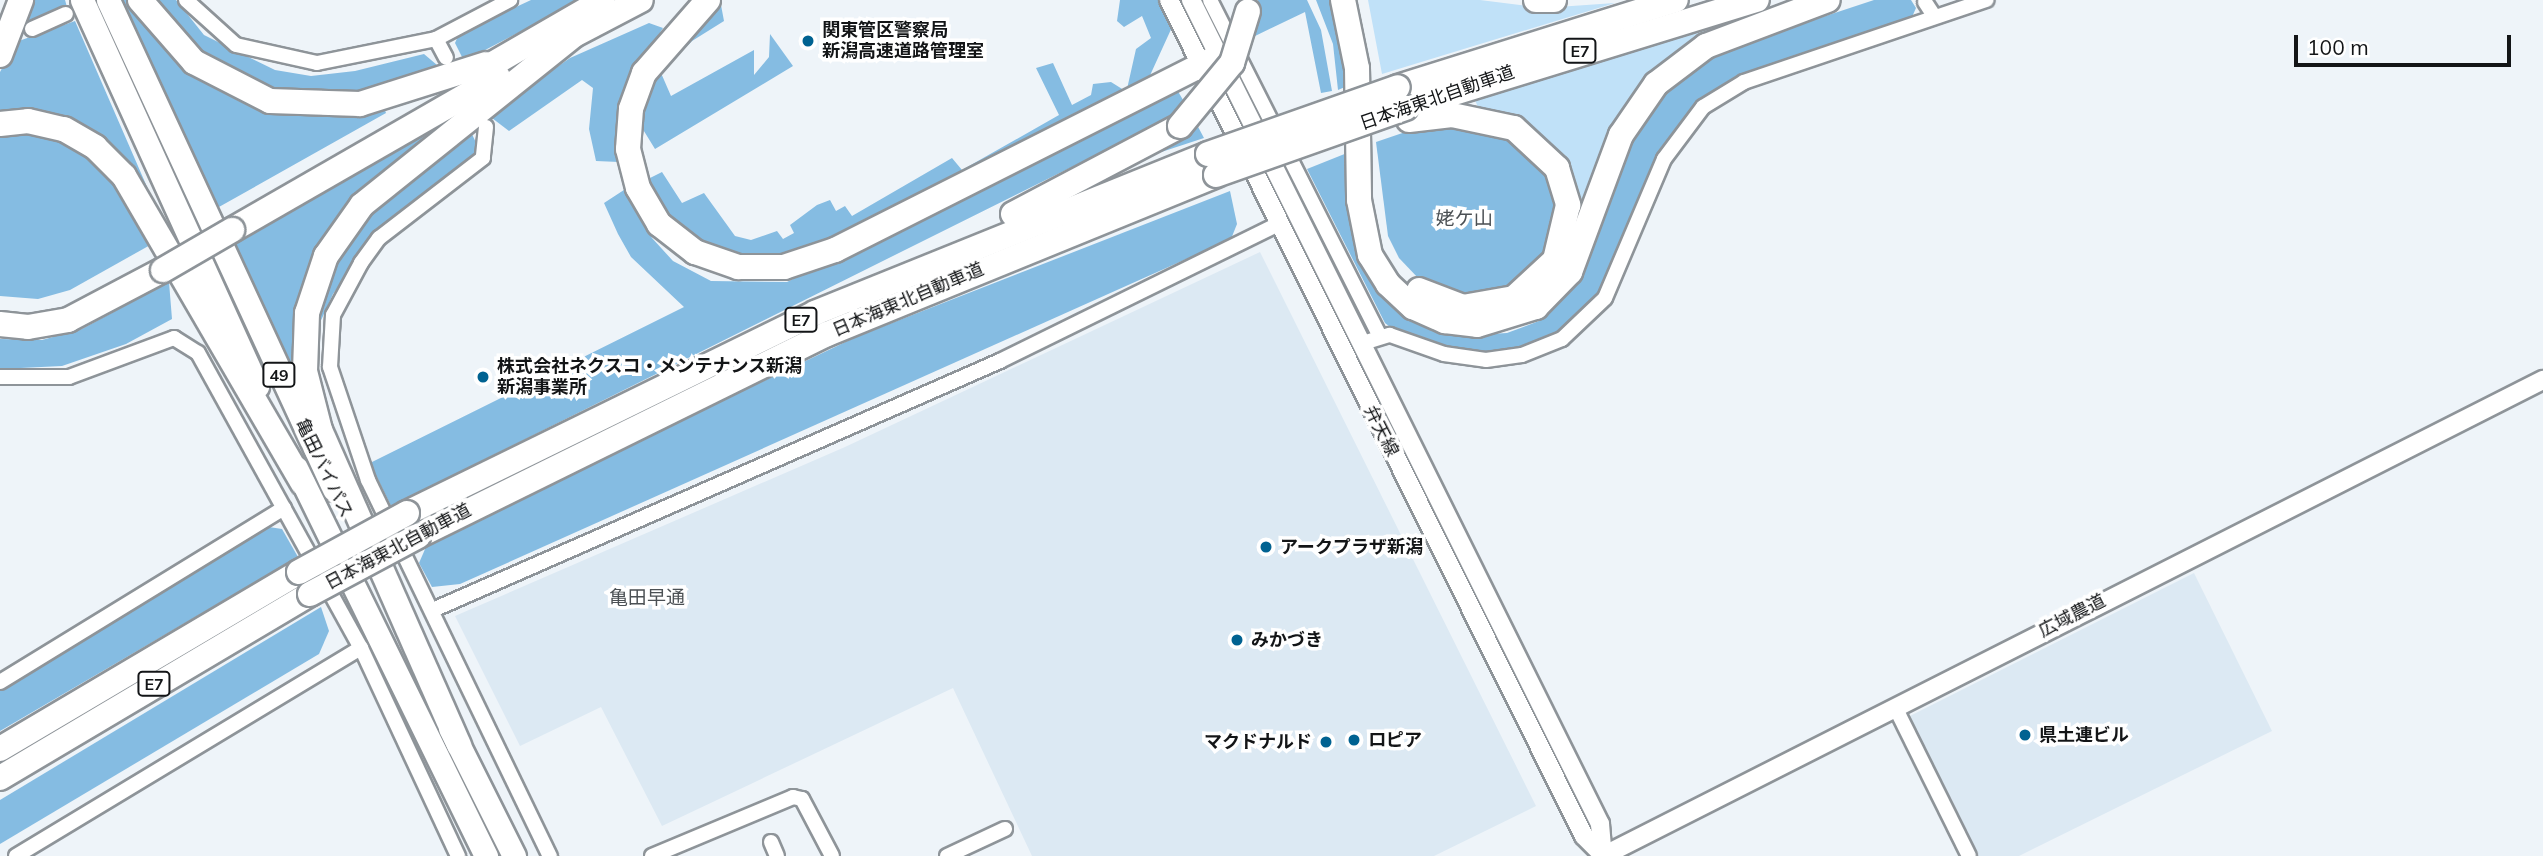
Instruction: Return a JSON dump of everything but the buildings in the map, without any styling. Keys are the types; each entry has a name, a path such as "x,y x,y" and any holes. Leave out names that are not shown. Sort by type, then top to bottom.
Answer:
{"highway":[{"path":"0,55 21,0"},
{"name":"亀田バイパス","path":"108,0 221,255 514,856"},
{"path":"141,0 177,46 212,75 291,104 384,100 524,46"},
{"path":"0,324 28,327 68,320 603,0"},
{"path":"229,224 641,0"},
{"path":"708,0 644,73 631,109 628,149 638,188 659,224 695,253 738,267 784,267 835,250 1210,61"},
{"path":"1343,0 1357,68 1359,200 1370,255 1388,284 1413,307 1445,321 1477,325 1536,307 1570,272 1621,135 1656,84 1706,46 1828,0"},
{"path":"1215,171 1404,105 1495,120 1531,139 1557,168 1568,205 1564,243 1531,289 1499,304 1463,307 1428,297 1390,259 1376,206 1373,62 1359,0"},
{"path":"1536,0 1554,0"},
{"name":"日本海東北自動車道","path":"0,749 299,572 407,513 815,313 1404,105 1675,0"},
{"name":"日本海東北自動車道","path":"1404,105 1757,0"},
{"path":"815,313 1120,163 1180,126 1232,63 1248,5"},
{"name":"亀田バイパス","path":"74,7 486,856"},
{"path":"458,745 320,430 305,371 307,313 326,256 362,205 573,36"},
{"path":"0,124 28,121 64,129 95,146 124,176 303,483"},
{"name":"日本海東北自動車道","path":"0,778 310,594 698,394 1003,259 1215,171"},
{"path":"0,309 37,312 71,303 160,264"}],"street":[{"path":"186,0 236,45 288,61 350,60 436,39 510,0"},
{"name":"弁天線","path":"1169,0 1210,61 1363,344 1600,824 1603,856"},
{"name":"弁天線","path":"1191,0 1210,61 1279,224 1584,836 1603,856"},
{"path":"1210,0 1380,336"},
{"path":"1363,344 1380,336 1486,360 1522,355 1562,339 1612,287 1664,159 1703,107 1744,82 1986,0"},
{"path":"1925,2 1934,16"},
{"path":"32,29 74,7"},
{"path":"436,39 446,58"},
{"path":"486,127 484,158 379,238 343,290 329,340 335,395 348,432 435,609 550,856"},
{"path":"435,609 988,367 1279,224"},
{"path":"0,377 69,377 159,341 187,342 284,508 361,648 458,856"},
{"name":"広域農道","path":"1603,856 2543,380"},
{"path":"0,682 284,508"},
{"path":"16,856 361,648"},
{"path":"1895,706 1969,856"},
{"path":"652,856 688,849 793,797 802,799 832,856"},
{"path":"947,856 1005,829"},
{"path":"771,842 777,856"}],"shaded area":[{"path":"26,0 65,0 67,7 16,32"},
{"path":"119,0 133,0 166,48 243,102 287,112 383,105 386,113 210,212"},
{"path":"155,0 176,0 204,35 275,70 311,76 355,71 424,54 437,65 381,90 281,96 211,64"},
{"path":"531,0 581,0 464,61 455,43 459,34"},
{"path":"1120,0 1161,0 1173,25 1147,82 1127,89 1136,49 1151,38 1142,16 1124,27 1117,21"},
{"path":"1258,0 1307,0 1321,30 1332,91 1321,93 1305,12 1253,37"},
{"path":"1316,0 1330,0 1342,44 1345,87 1338,90 1333,44"},
{"path":"1368,0 1480,0 1543,8 1615,3 1382,74"},
{"path":"1874,0 1911,0 1916,8 1912,17 1708,95 1687,114 1659,150 1603,294 1566,333 1524,357 1468,355 1399,334 1385,323 1307,169 1347,153 1357,254 1388,301 1456,336 1507,333 1539,321 1582,279 1631,140 1671,84 1726,49"},
{"path":"721,5 724,21 692,41 661,73 671,96 754,50 754,75 769,57 770,34 793,66 655,149 639,123 653,78 696,23"},
{"path":"1738,18 1670,60 1583,220 1576,219 1561,156 1531,125 1478,107 1474,98"},
{"path":"75,21 154,203 148,205 104,147 0,115 0,72 16,42"},
{"path":"649,23 663,28 622,92 619,162 596,161 589,129 593,88 582,80 509,131 488,115 570,58"},
{"path":"1053,63 1072,105 1091,95 1093,84 1111,82 1127,92 808,249 780,256 722,252 684,234 651,191 650,178 662,172 682,203 704,193 735,236 751,240 777,231 783,239 794,233 790,225 817,205 830,200 836,211 845,206 852,216 952,158 962,170 1059,115 1036,68"},
{"path":"1176,88 1186,105 1180,113 391,506 370,463 684,307 631,257 618,234 604,203 627,188 652,238 673,261 711,281 787,282"},
{"path":"448,117 322,246 297,389 226,244"},
{"path":"1196,123 1204,138 1140,159"},
{"path":"1426,125 1494,128 1535,154 1556,192 1556,238 1526,281 1468,300 1420,280 1399,258 1388,236 1376,142"},
{"path":"469,128 481,153 378,232 333,294 318,327 326,276 372,206"},
{"path":"20,130 68,142 104,170 152,244 70,290 38,299 0,296 0,134"},
{"path":"1230,191 1237,224 1231,239 460,584 432,587 419,563 429,540 856,337"},
{"path":"1260,252 1536,806 1434,856 1032,856 953,688 662,826 601,707 520,746 455,616 845,447"},
{"path":"169,282 172,319 126,344 62,366 0,369 0,339 42,340 82,329"},
{"path":"269,527 282,529 298,557 0,731 0,688"},
{"path":"2194,573 2272,731 2019,856 1978,856 1908,717"},
{"path":"321,607 329,631 319,654 0,844 0,800"}],"place":[{"name":"関東管区警察局 新潟高速道路管理室","path":"808,41"},
{"name":"株式会社ネクスコ・メンテナンス新潟 新潟事業所","path":"483,377"},
{"name":"アークプラザ新潟","path":"1266,547"},
{"name":"みかづき","path":"1237,640"},
{"name":"県土連ビル","path":"2025,735"},
{"name":"ロピア","path":"1354,740"},
{"name":"マクドナルド","path":"1326,742"}],"district":[{"name":"姥ケ山","path":"1464,219"},
{"name":"亀田早通","path":"647,598"}]}
